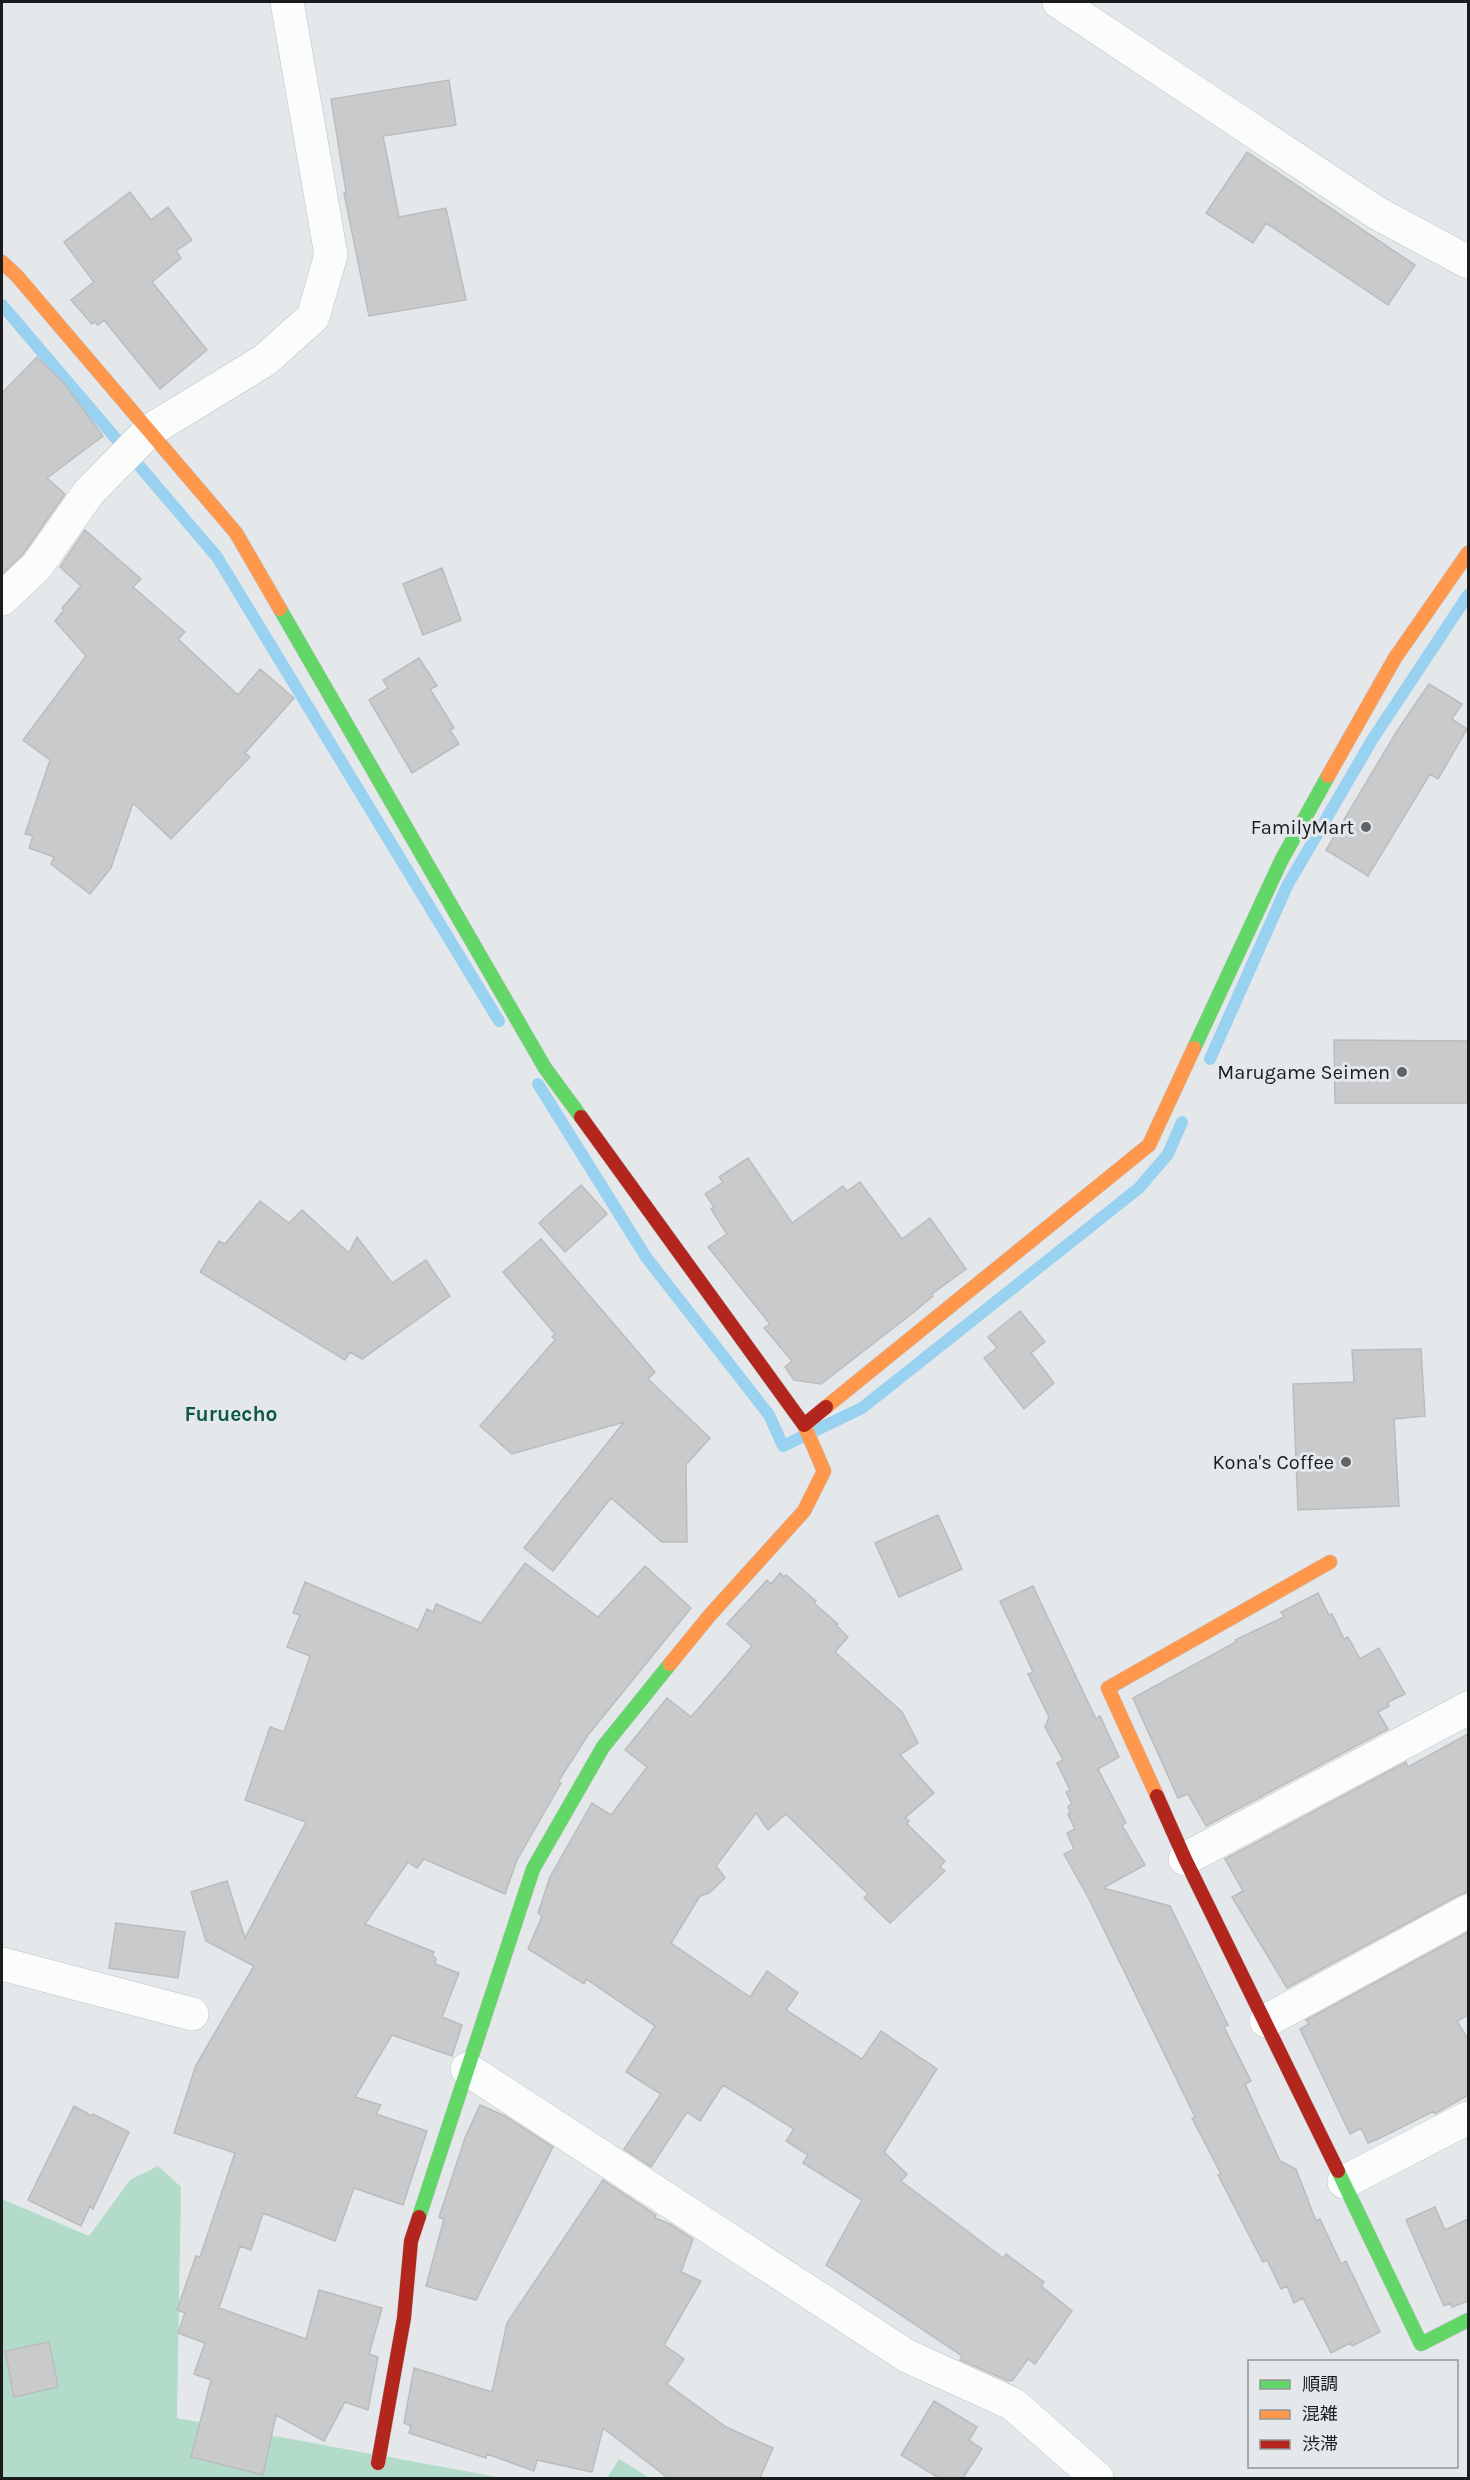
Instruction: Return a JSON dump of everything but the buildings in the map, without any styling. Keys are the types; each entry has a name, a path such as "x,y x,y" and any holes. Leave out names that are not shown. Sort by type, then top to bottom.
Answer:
{"street":[{"path":"2,599 37,566 89,492 149,431 265,360 313,317 331,255 287,2"},
{"path":"1059,2 1377,213 1468,262"},
{"path":"2,262 17,276 236,533 545,1068 804,1425 824,1471 804,1511 710,1615 603,1747 533,1869 411,2241 404,2318 378,2463"},
{"path":"804,1425 1149,1145 1281,861 1395,658 1468,553"},
{"path":"1330,1562 1108,1688 1185,1858 1421,2344 1468,2320"},
{"path":"1185,1858 1468,1708"},
{"path":"1266,2021 1468,1911"},
{"path":"2,1964 192,2014"},
{"path":"467,2070 907,2356 1013,2404 1096,2478"},
{"path":"1344,2182 1468,2118"}],"green space":[{"path":"158,2166 181,2187 177,2418 503,2478 2,2478 2,2199 89,2236 130,2180"},
{"path":"619,2459 650,2478 607,2478"}],"waterway":[{"path":"2,305 217,557 499,1021"},
{"path":"1210,1059 1287,886 1372,740 1468,595"},
{"path":"538,1084 646,1257 769,1415 783,1446 862,1408 1139,1188 1168,1154 1182,1122"}],"traffic: fast":[{"path":"280,609 545,1068 581,1117"},
{"path":"1194,1048 1281,861 1328,776"},
{"path":"419,2217 533,1869 603,1747 670,1664"},
{"path":"1338,2171 1421,2344 1468,2320"}],"traffic: slow":[{"path":"2,262 17,276 236,533 280,609"},
{"path":"1328,776 1395,658 1468,553"},
{"path":"826,1407 1149,1145 1194,1048"},
{"path":"670,1664 710,1615 804,1511 824,1471 804,1425"},
{"path":"1157,1796 1108,1688 1330,1562"}],"traffic: jam":[{"path":"581,1117 804,1425 826,1407"},
{"path":"1157,1796 1185,1859 1338,2171"},
{"path":"378,2463 404,2318 411,2241 419,2217"}],"place":[{"name":"FamilyMart","path":"1366,827"},
{"name":"Marugame Seimen","path":"1402,1072"},
{"name":"Kona's Coffee","path":"1346,1462"}],"district":[{"name":"Furuecho","path":"231,1414"}]}
